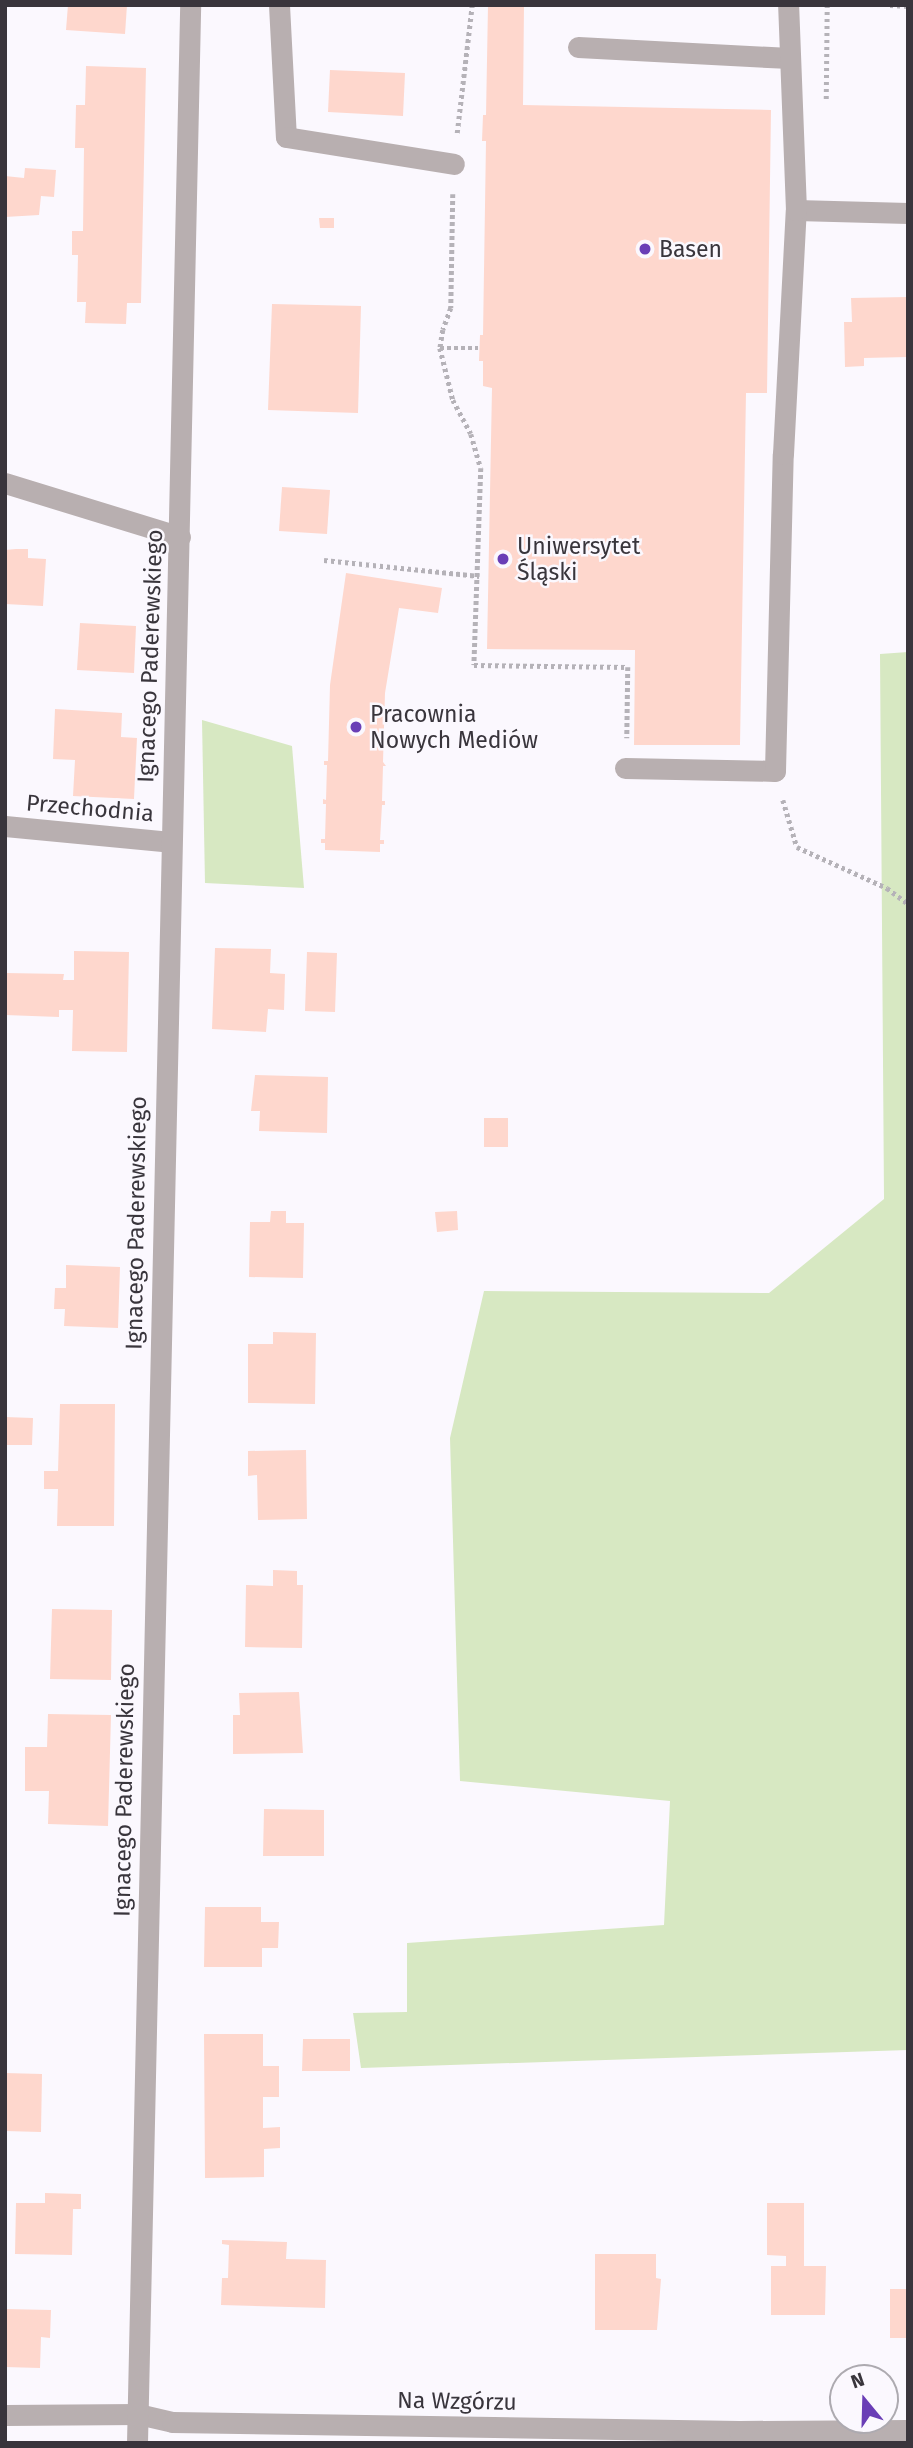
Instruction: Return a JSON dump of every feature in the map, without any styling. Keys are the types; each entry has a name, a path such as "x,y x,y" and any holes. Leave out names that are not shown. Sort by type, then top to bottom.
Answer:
{"street":[{"name":"Ignacego Paderewskiego","path":"136,2443 190,5"},
{"path":"279,5 286,137 454,164"},
{"path":"625,768 775,771 783,454 796,210 788,5"},
{"path":"579,47 790,58"},
{"path":"796,210 908,213"},
{"path":"5,483 180,537"},
{"name":"Przechodnia","path":"5,826 170,842"},
{"name":"Na Wzgórzu","path":"5,2415 138,2414 172,2422 739,2437 908,2430"}],"path":[{"path":"472,5 454,164 451,308 440,348 453,400 471,434 481,468 480,576 474,665 628,667 629,710"},
{"path":"890,5 908,6"},
{"path":"440,348 479,348"},
{"path":"324,560 480,576"},
{"path":"775,771 797,847 887,888 908,904"}],"green space":[{"path":"908,652 908,2050 361,2068 353,2013 407,2012 407,1943 664,1925 670,1801 460,1781 450,1438 484,1291 769,1293 884,1199 880,654"},
{"path":"202,720 292,746 304,888 205,883"}],"building":[{"path":"68,5 127,5 125,34 66,30"},
{"path":"488,5 524,5 523,105 771,110 767,393 746,393 740,745 634,745 635,650 487,649 492,388 483,386 483,361 479,361 480,335 483,335 486,141 482,141 483,115 486,115"},
{"path":"86,66 146,68 141,303 127,303 126,324 85,323 86,302 77,302 78,255 72,255 72,231 83,231 84,148 75,148 76,105 85,105"},
{"path":"330,70 405,73 403,116 328,112"},
{"path":"25,168 56,170 54,197 41,196 39,215 5,217 5,176 24,178"},
{"path":"319,218 334,218 334,228 320,228"},
{"path":"908,297 908,357 864,358 864,366 845,367 844,322 852,322 851,298"},
{"path":"272,304 361,306 358,413 268,410"},
{"path":"282,487 330,490 327,534 279,531"},
{"path":"28,549 28,558 46,559 43,606 5,604 5,550"},
{"name":"Pracownia Nowych Mediów","path":"346,573 442,588 438,613 399,608 385,693 383,762 386,766 383,766 382,801 385,801 385,805 382,805 380,840 384,840 384,844 380,844 380,852 325,850 325,843 321,843 321,839 325,839 326,804 323,804 323,799 326,800 327,765 324,765 324,761 328,761 330,685"},
{"path":"80,623 136,626 134,673 77,670"},
{"path":"55,709 122,713 121,737 137,738 134,799 73,796 75,760 53,759"},
{"path":"215,948 271,949 270,973 285,974 284,1010 268,1009 266,1032 212,1029"},
{"path":"74,951 129,952 127,1052 72,1051 73,1010 59,1010 59,1017 5,1015 5,973 64,974 63,980 74,980"},
{"path":"307,952 337,953 335,1012 305,1011"},
{"path":"255,1075 328,1077 327,1133 259,1131 260,1111 251,1111"},
{"path":"484,1118 508,1118 508,1147 484,1147"},
{"path":"271,1211 286,1211 286,1223 304,1223 303,1278 249,1277 250,1222 270,1222"},
{"path":"457,1211 458,1230 437,1232 435,1212"},
{"path":"66,1265 120,1267 118,1328 64,1326 65,1309 54,1309 55,1288 66,1288"},
{"path":"273,1332 316,1333 315,1404 248,1403 248,1344 273,1344"},
{"path":"60,1404 115,1404 114,1526 57,1526 58,1489 44,1489 44,1471 58,1471"},
{"path":"5,1417 33,1418 32,1445 5,1445"},
{"path":"306,1450 307,1519 258,1520 257,1475 248,1476 248,1451"},
{"path":"273,1570 297,1571 297,1585 303,1585 302,1648 245,1647 246,1585 273,1586"},
{"path":"52,1609 112,1610 111,1680 50,1679"},
{"path":"299,1692 303,1753 233,1754 233,1715 240,1715 239,1693"},
{"path":"48,1714 111,1715 108,1826 48,1824 49,1791 25,1791 25,1747 47,1747"},
{"path":"264,1809 324,1810 324,1856 263,1856"},
{"path":"205,1907 261,1907 261,1922 279,1922 278,1948 262,1948 262,1967 204,1967"},
{"path":"204,2034 263,2034 263,2066 279,2066 279,2097 263,2097 263,2128 280,2127 280,2148 264,2149 264,2177 205,2178"},
{"path":"303,2039 350,2039 350,2071 302,2071"},
{"path":"5,2073 42,2074 41,2132 5,2131"},
{"path":"45,2193 81,2194 81,2209 73,2209 72,2255 15,2254 16,2203 45,2203"},
{"path":"767,2203 804,2203 804,2266 826,2266 825,2315 771,2315 771,2266 786,2266 786,2256 767,2255"},
{"path":"222,2240 287,2242 286,2259 326,2260 325,2308 221,2305 222,2278 228,2278 229,2245 222,2244"},
{"path":"595,2254 656,2254 656,2278 661,2279 657,2330 595,2330"},
{"path":"890,2289 908,2289 908,2338 890,2338"},
{"path":"5,2309 51,2310 50,2338 41,2337 40,2368 5,2367"}],"place":[{"name":"Basen","path":"645,249"},
{"name":"Uniwersytet Śląski","path":"503,559"},
{"name":"Pracownia Nowych Mediów","path":"356,727"}]}
